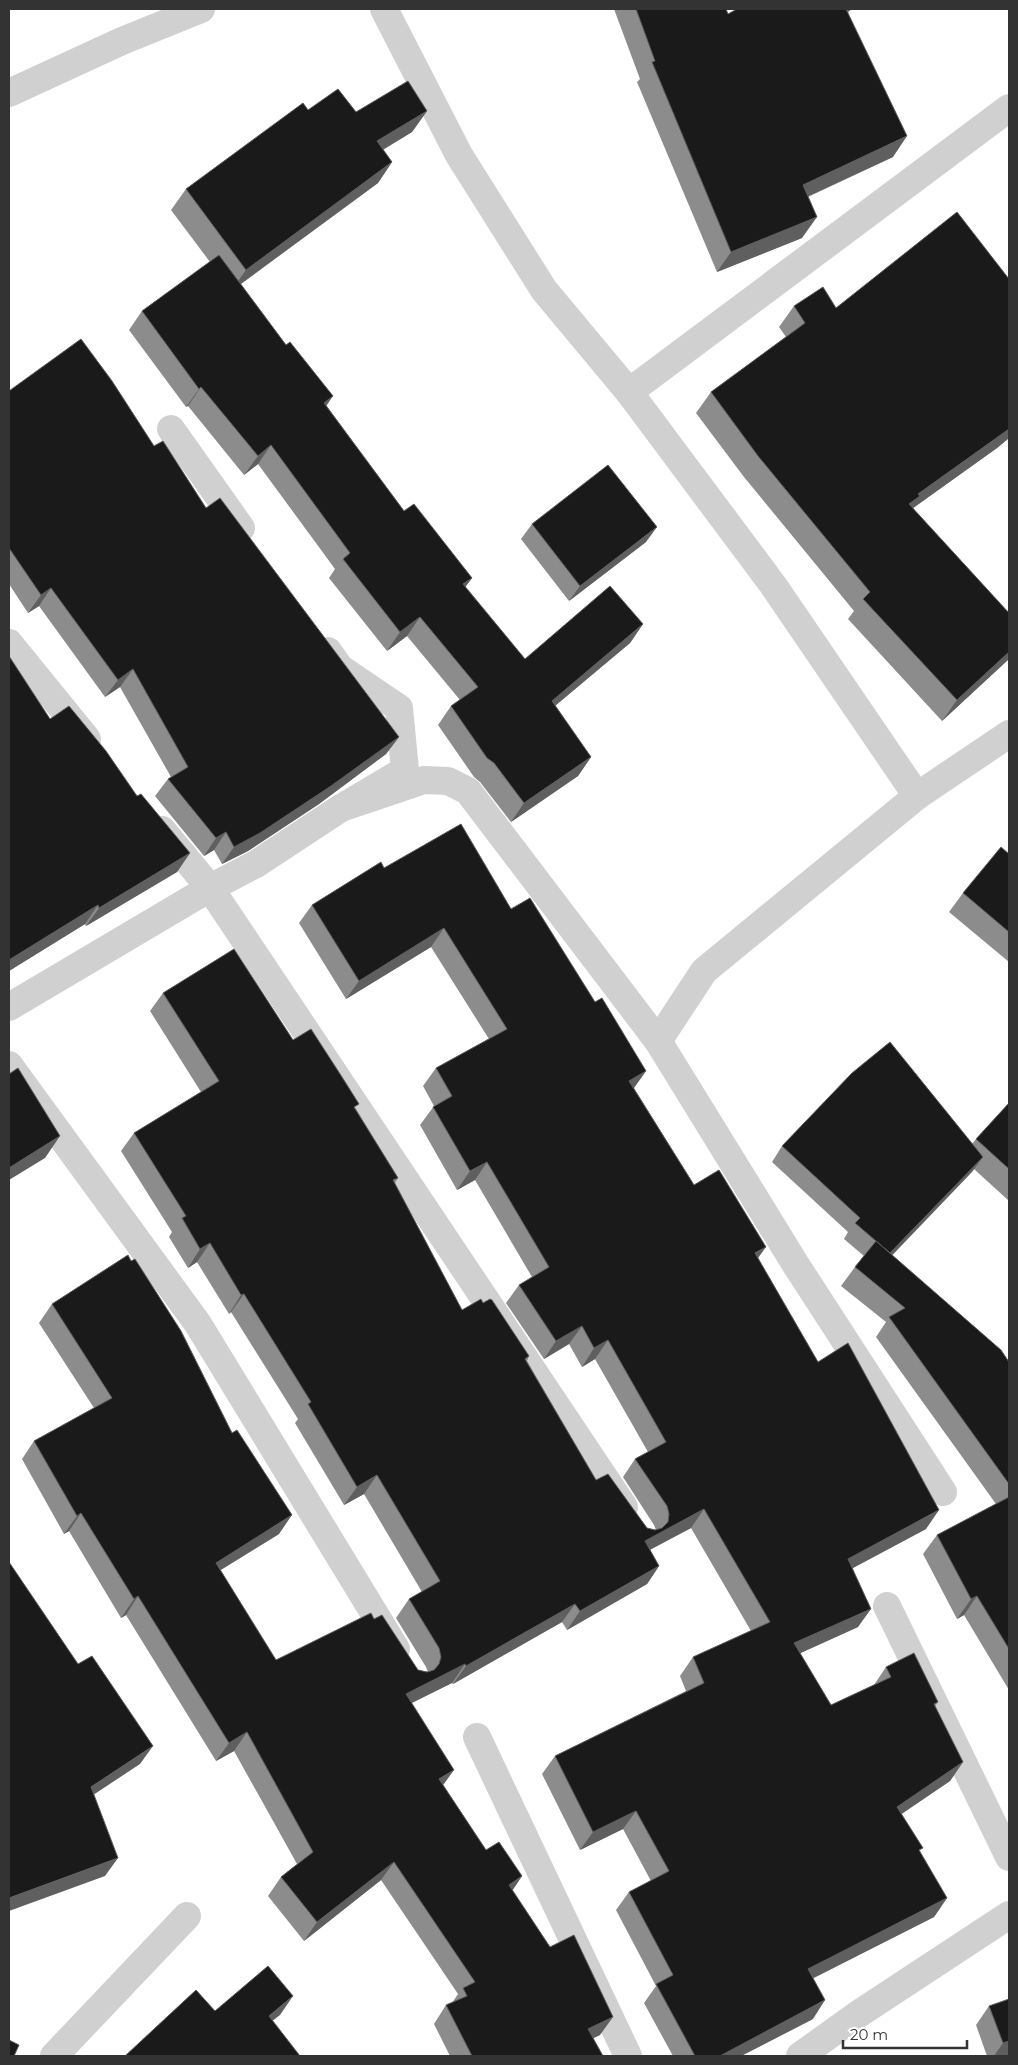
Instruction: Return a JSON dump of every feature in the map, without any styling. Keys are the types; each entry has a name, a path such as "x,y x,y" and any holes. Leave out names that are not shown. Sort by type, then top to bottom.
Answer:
{"street":[{"path":"9,93 122,41 201,9"},
{"path":"384,9 458,155 544,290 629,392 773,585 917,796"},
{"path":"629,392 1009,108"},
{"path":"171,429 256,548"},
{"path":"9,1007 210,888 256,864 341,808 405,770 400,708 340,668 312,628"},
{"path":"9,643 103,758"},
{"path":"658,1041 704,971 917,796 1009,734"},
{"path":"341,808 424,780 448,781 468,791 658,1041 796,1265 943,1492"},
{"path":"147,812 210,888 636,1525"},
{"path":"9,1065 198,1324 408,1667"},
{"path":"886,1606 1009,1857"},
{"path":"477,1737 628,2056"},
{"path":"800,2056 860,2013 1009,1915"},
{"path":"54,2056 187,1916"}],"building":[{"path":"636,9 726,9 728,14 737,9 846,9 907,136 803,185 817,217 731,252 652,62 655,61"},
{"path":"408,81 427,111 377,141 392,162 246,270 186,189 303,103 308,110 338,89 356,112"},
{"path":"957,212 1009,279 1009,429 918,494 920,496 909,504 1009,613 1009,652 957,700 863,599 870,592 758,456 711,392 805,323 794,306 823,287 836,308"},
{"path":"219,255 286,345 290,342 333,396 324,403 404,511 414,504 472,578 463,584 525,659 610,586 643,624 552,701 591,757 524,803 494,763 487,758 451,706 478,687 420,617 400,632 343,559 350,553 271,445 258,456 201,387 199,389 142,311"},
{"path":"81,339 112,381 154,446 163,441 206,508 220,498 399,737 331,786 260,833 234,847 226,832 216,838 168,779 188,767 133,669 118,680 51,588 41,595 9,548 9,391"},
{"path":"608,465 657,527 580,586 532,524"},
{"path":"9,656 50,719 69,706 106,751 137,796 141,794 190,853 99,908 98,905 9,960"},
{"path":"461,824 511,909 530,898 595,1002 602,998 646,1071 629,1081 694,1185 719,1170 766,1247 755,1253 818,1362 848,1343 939,1510 848,1559 871,1609 794,1643 831,1705 891,1677 886,1667 914,1653 938,1702 934,1704 963,1762 897,1807 923,1848 919,1850 947,1898 808,1969 825,2000 720,2056 695,2056 656,1984 673,1975 629,1892 669,1871 636,1811 593,1832 555,1756 704,1683 693,1657 770,1622 704,1509 645,1541 659,1566 580,1611 575,1604 466,1666 465,1664 406,1694 454,1770 439,1779 486,1850 499,1842 522,1876 509,1885 550,1947 574,1935 613,2017 588,2029 603,2056 472,2056 446,2005 467,1996 463,1988 475,1982 394,1862 317,1922 281,1877 313,1852 247,1732 229,1743 138,1596 134,1599 81,1513 77,1516 34,1441 112,1398 52,1304 128,1255 131,1261 135,1259 181,1331 232,1433 237,1430 292,1515 216,1563 276,1660 371,1613 374,1619 382,1615 418,1670 427,1672 434,1670 439,1664 441,1657 439,1648 409,1599 440,1581 377,1475 357,1487 308,1404 311,1402 244,1294 241,1295 210,1243 200,1249 182,1218 186,1216 134,1133 219,1081 163,993 234,949 293,1040 311,1029 342,1077 359,1104 354,1107 398,1178 393,1180 462,1310 481,1299 483,1303 490,1299 492,1300 529,1356 525,1359 596,1480 608,1474 647,1528 655,1530 662,1528 668,1522 667,1506 635,1459 666,1442 608,1340 594,1348 582,1326 556,1341 519,1285 549,1267 487,1162 470,1171 433,1107 452,1096 436,1068 507,1029 444,928 359,981 312,905 381,862 384,868"},
{"path":"1001,847 1009,854 1009,932 963,893"},
{"path":"890,1042 983,1157 890,1253 855,1223 860,1218 782,1146 852,1073"},
{"path":"18,1068 60,1136 9,1168 9,1074"},
{"path":"1009,1103 1009,1169 976,1139"},
{"path":"876,1241 1001,1350 1009,1362 1009,1484 889,1317 905,1308 855,1267"},
{"path":"1009,1497 1009,1649 977,1596 971,1599 937,1535"},
{"path":"9,1562 78,1664 92,1656 153,1746 91,1787 118,1858 9,1898"},
{"path":"268,1966 293,1996 269,2016 300,2056 125,2056 196,1990 215,2011"},
{"path":"1009,1999 1009,2041 1003,2043 989,2006"},
{"path":"9,2040 19,2045 14,2056 9,2056"}]}
